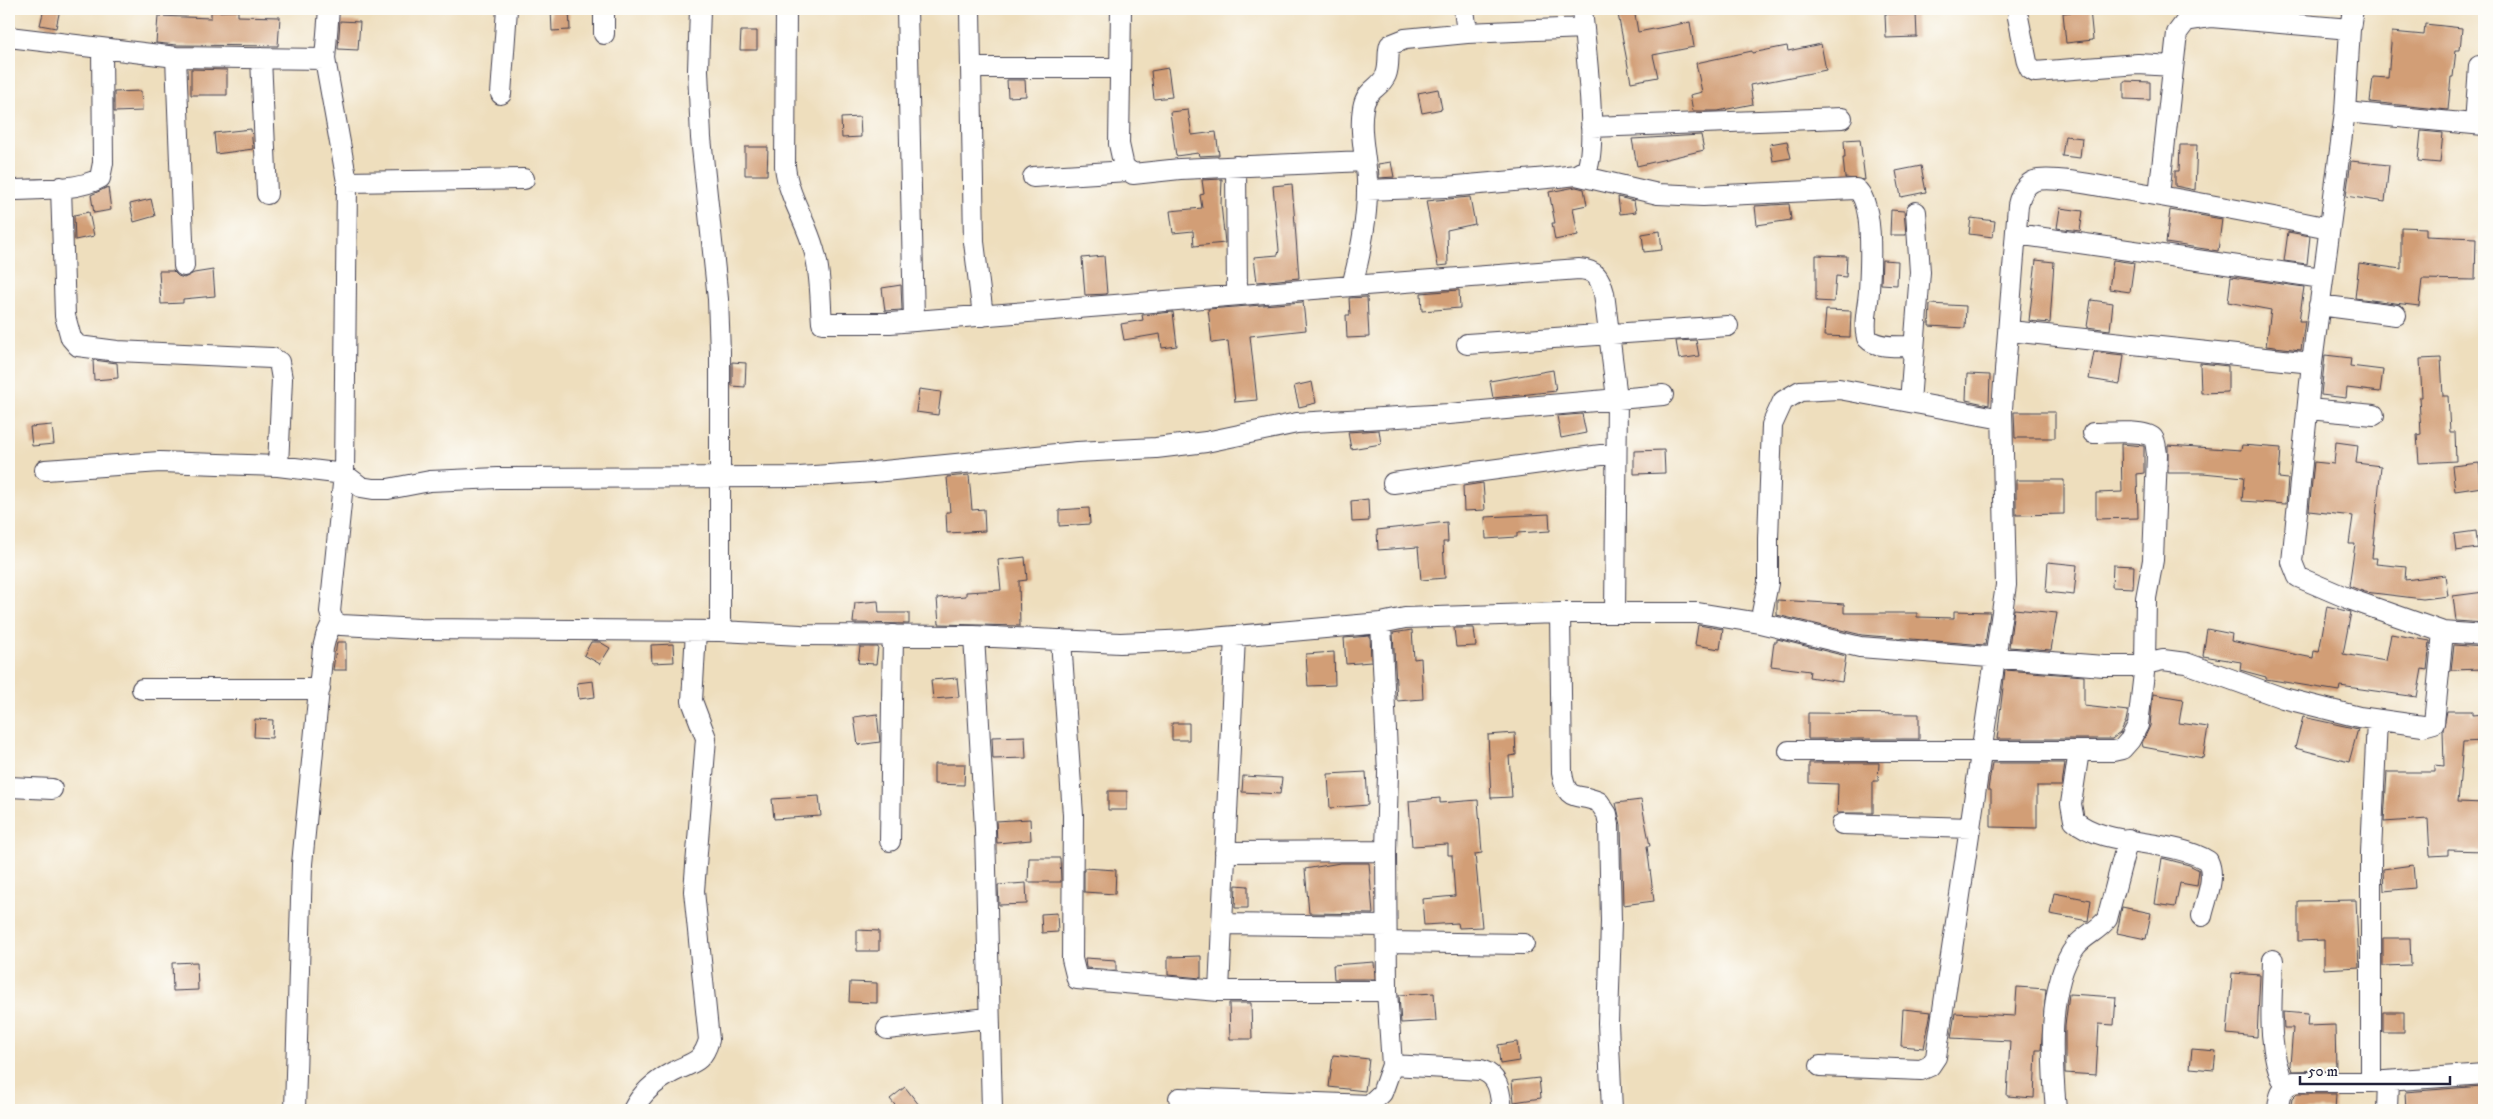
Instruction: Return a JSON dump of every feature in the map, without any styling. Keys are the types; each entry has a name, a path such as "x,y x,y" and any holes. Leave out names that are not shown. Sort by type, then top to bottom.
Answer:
{"street":[{"path":"295,1110 302,864 326,636 333,621 330,612 344,474 347,182 325,59 329,9"},
{"path":"501,94 506,9"},
{"path":"604,9 604,34"},
{"path":"700,9 698,70 700,138 718,300 720,352 720,630"},
{"path":"786,9 784,166 787,184 806,226 814,250 822,323 890,324 1352,286 1590,270 1600,278 1604,293 1617,398 1615,613"},
{"path":"907,9 914,321"},
{"path":"970,9 974,242 983,316"},
{"path":"1121,9 1119,144 1124,167 1127,171"},
{"path":"1464,9 1467,33"},
{"path":"2353,9 2345,112 2322,278 2292,562 2298,577 2352,600 2443,632 2484,635"},
{"path":"2158,195 2177,33 2186,21 2198,17 2232,14 2350,29"},
{"path":"2018,17 2027,62 2030,69 2035,72 2046,73 2138,64 2174,66"},
{"path":"1352,286 1367,216 1367,190 1362,130 1364,100 1371,89 1382,81 1387,74 1390,45 1406,39 1583,18 1592,160 1588,169 1576,175"},
{"path":"9,37 176,57 325,59"},
{"path":"9,190 92,183 100,178 103,163 102,49"},
{"path":"176,57 184,266"},
{"path":"261,58 267,194"},
{"path":"2345,112 2480,124 2478,66"},
{"path":"971,68 1120,68"},
{"path":"1591,127 1842,118"},
{"path":"1033,177 1127,171 1134,174 1180,168 1365,161"},
{"path":"1236,166 1237,295"},
{"path":"1367,190 1446,187 1576,175 1658,194 1703,196 1856,189 1862,193 1870,236 1867,338 1870,342 1888,346 1914,346"},
{"path":"347,182 524,179"},
{"path":"1820,1066 1921,1070 1930,1066 1936,1057 1983,751 1994,658 2006,585 2002,419 2018,205 2022,191 2034,181 2054,180 2158,195 2329,228"},
{"path":"60,187 65,316 71,338 78,346 117,352 272,358 279,362 282,378 278,466"},
{"path":"1910,402 1920,272 1916,212"},
{"path":"2017,234 2322,278"},
{"path":"2319,305 2396,315"},
{"path":"1467,344 1728,326"},
{"path":"2010,331 2312,363"},
{"path":"1760,623 1768,583 1772,425 1783,401 1800,391 1839,389 2002,419"},
{"path":"45,470 160,462 278,466 344,474 361,487 373,489 388,489 430,481 459,479 799,477 874,472 1077,452 1156,448 1206,442 1297,423 1449,414 1663,394"},
{"path":"2308,409 2374,415"},
{"path":"1789,750 2113,751 2122,749 2130,740 2138,724 2145,664 2145,605 2153,560 2156,525 2156,444 2148,435 2138,433 2093,433"},
{"path":"1394,483 1616,454"},
{"path":"333,621 353,626 420,629 720,630 801,635 974,636 1120,643 1235,636 1406,618 1560,613 1698,613 1760,623 1860,647 2104,666 2136,666 2162,660 2186,663 2282,698 2377,720 2423,726 2434,723 2443,632"},
{"path":"1560,613 1564,787 1570,794 1599,802 1607,814 1609,824 1611,922 1608,1023 1612,1110"},
{"path":"1179,1098 1367,1108 1382,1092 1392,1065 1387,991 1386,851 1388,773 1381,622"},
{"path":"633,1110 648,1089 672,1072 692,1064 705,1054 709,1040 694,891 706,738 692,701 696,631"},
{"path":"890,841 893,635"},
{"path":"974,636 984,830 992,1110"},
{"path":"1219,991 1235,636"},
{"path":"1061,640 1073,815 1073,971 1077,979 1219,991 1387,991"},
{"path":"142,689 320,688"},
{"path":"2377,720 2371,853 2369,990 2380,1081 2387,1110"},
{"path":"2079,751 2071,804 2074,820 2090,831 2192,853 2208,860 2212,869 2202,916"},
{"path":"9,787 52,789"},
{"path":"1842,824 1971,828"},
{"path":"2056,1110 2051,1045 2066,962 2077,945 2099,929 2107,919 2128,839"},
{"path":"1225,852 1386,851"},
{"path":"1222,924 1524,944"},
{"path":"2273,960 2272,1034 2276,1069 2285,1086"},
{"path":"887,1029 988,1018"},
{"path":"1392,1065 1490,1072 1497,1084 1502,1110"},
{"path":"2278,1110 2279,1095 2285,1086 2303,1080 2380,1081 2484,1074"}],"building":[{"path":"44,9 60,9 56,28 40,25"},
{"path":"551,9 569,9 570,30 552,31"},
{"path":"1617,9 1634,9 1638,32 1690,22 1694,47 1653,55 1658,77 1631,82"},
{"path":"2090,10 2093,40 2066,43 2063,13"},
{"path":"238,11 238,16 280,17 278,46 156,43 158,16 211,18 211,12"},
{"path":"1916,13 1917,37 1886,38 1885,14"},
{"path":"340,21 360,22 358,50 338,49"},
{"path":"2425,24 2462,28 2460,50 2456,50 2453,77 2451,77 2448,110 2370,102 2373,77 2388,78 2392,32 2424,35"},
{"path":"741,31 757,31 757,50 740,50"},
{"path":"1821,44 1826,70 1750,85 1753,104 1718,111 1693,111 1690,95 1702,92 1696,63 1752,51 1752,53 1787,46 1788,51"},
{"path":"1168,68 1172,97 1154,99 1151,71"},
{"path":"191,69 227,70 227,95 191,95"},
{"path":"1007,80 1025,80 1026,96 1008,97"},
{"path":"2124,81 2150,82 2150,100 2124,99"},
{"path":"1438,89 1442,109 1422,113 1418,93"},
{"path":"141,91 142,111 114,112 114,92"},
{"path":"1188,110 1192,135 1216,132 1219,155 1199,156 1198,153 1176,156 1170,112"},
{"path":"860,117 861,137 842,138 841,118"},
{"path":"251,129 253,149 216,154 214,133"},
{"path":"2421,131 2443,133 2440,163 2418,161"},
{"path":"1701,135 1704,150 1637,166 1632,139"},
{"path":"2065,136 2082,138 2080,158 2062,156"},
{"path":"1860,139 1865,180 1845,178 1844,140"},
{"path":"1787,141 1791,158 1773,161 1770,144"},
{"path":"2180,145 2197,145 2195,190 2175,186 2175,171 2179,171"},
{"path":"745,147 768,147 767,175 745,175"},
{"path":"2351,161 2389,165 2385,202 2346,196"},
{"path":"1391,162 1394,177 1379,178 1378,164"},
{"path":"1921,166 1926,192 1901,197 1896,171"},
{"path":"1222,179 1221,204 1225,243 1194,246 1193,231 1173,233 1170,211 1202,208 1200,195 1204,194 1202,180"},
{"path":"1292,184 1299,278 1257,282 1254,257 1278,255 1279,250 1273,186"},
{"path":"108,187 111,210 94,213 91,195"},
{"path":"1576,187 1584,189 1587,205 1573,208 1578,235 1555,240 1552,223 1555,223 1549,192"},
{"path":"1470,197 1475,224 1447,230 1448,265 1438,266 1426,201"},
{"path":"1618,197 1634,201 1636,212 1620,214"},
{"path":"151,199 155,216 134,222 130,204"},
{"path":"1789,204 1791,220 1757,225 1755,206"},
{"path":"2060,208 2083,211 2080,231 2057,228"},
{"path":"1891,210 1904,211 1906,235 1890,235"},
{"path":"2170,210 2222,219 2218,251 2166,243"},
{"path":"89,212 94,236 75,240 74,215"},
{"path":"1971,218 1995,221 1993,237 1969,234"},
{"path":"2401,227 2426,228 2426,236 2476,238 2475,280 2422,279 2419,306 2355,298 2359,263 2401,269"},
{"path":"1660,231 1662,250 1644,252 1642,234"},
{"path":"2288,232 2310,236 2307,264 2284,261"},
{"path":"1816,255 1847,256 1846,277 1836,276 1834,302 1816,301"},
{"path":"1104,256 1107,294 1085,295 1082,258"},
{"path":"1882,260 1898,261 1897,285 1881,284"},
{"path":"2036,260 2054,262 2050,323 2029,321"},
{"path":"2113,260 2134,263 2130,292 2109,289"},
{"path":"213,270 215,296 183,299 183,303 161,304 159,271 173,271 178,276 184,278 194,273"},
{"path":"2231,277 2304,287 2299,321 2305,321 2301,350 2266,346 2271,310 2228,302"},
{"path":"901,285 902,310 885,311 882,288"},
{"path":"1459,290 1460,308 1422,311 1421,293"},
{"path":"1367,297 1369,337 1347,338 1346,315 1350,315 1349,298"},
{"path":"2091,300 2113,303 2110,330 2087,327"},
{"path":"1303,302 1306,330 1250,336 1257,400 1235,402 1228,341 1212,343 1208,309"},
{"path":"1930,304 1966,306 1965,328 1929,326"},
{"path":"1826,310 1851,311 1850,337 1824,336"},
{"path":"1173,312 1177,346 1162,348 1160,334 1124,340 1121,324 1143,320 1142,315"},
{"path":"1696,340 1699,356 1679,359 1676,341"},
{"path":"2094,352 2124,355 2120,384 2089,379"},
{"path":"2325,355 2351,358 2350,366 2383,370 2380,392 2347,388 2346,398 2321,395"},
{"path":"2441,358 2443,396 2448,396 2450,432 2455,432 2456,461 2419,463 2417,435 2421,434 2419,397 2422,397 2420,359"},
{"path":"93,360 117,363 118,378 94,380"},
{"path":"732,362 746,363 745,387 732,386"},
{"path":"2200,363 2228,366 2228,392 2201,393"},
{"path":"1553,370 1556,391 1493,398 1490,381"},
{"path":"1967,374 1990,375 1989,405 1966,400"},
{"path":"1312,382 1316,403 1299,407 1294,386"},
{"path":"919,389 941,392 938,415 916,412"},
{"path":"2014,412 2055,412 2055,438 2015,438"},
{"path":"1582,414 1586,433 1561,438 1557,416"},
{"path":"52,425 54,444 32,446 30,427"},
{"path":"1379,430 1381,444 1351,449 1348,432"},
{"path":"2336,442 2358,445 2356,463 2381,466 2372,558 2377,558 2376,564 2406,567 2405,580 2445,575 2448,596 2423,599 2365,592 2349,586 2355,544 2349,544 2353,516 2309,511 2314,462 2334,464"},
{"path":"2121,444 2144,446 2144,473 2137,474 2138,518 2096,519 2096,493 2122,492"},
{"path":"2168,445 2241,450 2242,445 2281,448 2279,478 2288,479 2286,504 2242,501 2244,477 2203,473 2168,473"},
{"path":"1664,450 1665,473 1634,474 1634,451"},
{"path":"2479,463 2482,487 2455,491 2452,466"},
{"path":"969,475 972,510 984,509 985,531 947,533 946,512 950,512 947,477"},
{"path":"2016,480 2064,480 2064,514 2016,515"},
{"path":"1483,483 1485,510 1464,511 1463,486"},
{"path":"1368,499 1369,521 1352,522 1351,501"},
{"path":"1089,508 1090,524 1059,526 1059,510"},
{"path":"1549,514 1550,531 1517,533 1517,537 1486,539 1485,517"},
{"path":"1447,522 1448,542 1443,542 1445,578 1421,580 1418,547 1378,550 1377,530"},
{"path":"2476,531 2478,548 2456,551 2454,534"},
{"path":"1025,557 1027,580 1019,581 1020,626 939,624 937,598 966,596 966,592 1001,590 998,560"},
{"path":"2048,562 2077,565 2074,595 2046,592"},
{"path":"2113,565 2134,566 2133,588 2112,587"},
{"path":"2484,592 2484,623 2456,621 2453,596"},
{"path":"1777,600 1844,604 1844,613 1917,613 1917,617 1954,618 1954,611 1990,612 1985,645 1862,635 1777,615"},
{"path":"878,601 879,613 909,613 909,624 853,623 855,603"},
{"path":"2327,606 2351,612 2343,654 2386,661 2391,634 2430,641 2427,670 2422,669 2417,697 2340,686 2339,691 2266,679 2266,677 2240,670 2241,662 2203,656 2207,629 2232,634 2231,641 2313,658 2314,651 2319,652"},
{"path":"2014,609 2057,613 2051,650 2009,647"},
{"path":"1698,625 1723,629 1720,649 1695,645"},
{"path":"1454,628 1474,628 1476,646 1456,647"},
{"path":"1412,630 1414,659 1421,658 1423,699 1397,701 1393,633"},
{"path":"1370,636 1371,662 1346,664 1344,638"},
{"path":"1777,639 1846,656 1842,682 1809,677 1810,671 1771,666 1774,642 1777,642"},
{"path":"337,642 346,642 346,670 333,670"},
{"path":"591,642 600,642 610,648 600,664 584,655"},
{"path":"673,644 674,662 652,663 651,645"},
{"path":"2454,645 2484,647 2484,669 2451,670"},
{"path":"860,647 878,647 876,664 858,663"},
{"path":"1334,652 1335,685 1308,686 1306,654"},
{"path":"2005,670 2084,676 2084,706 2128,711 2126,721 2120,733 2112,739 1997,739"},
{"path":"957,678 959,697 933,699 931,680"},
{"path":"593,681 595,697 579,699 577,683"},
{"path":"2153,694 2183,699 2179,723 2208,727 2203,758 2143,747 2142,743 2150,726"},
{"path":"2447,711 2472,711 2472,715 2484,714 2484,741 2463,742 2458,802 2484,803 2484,851 2448,850 2448,855 2430,856 2428,819 2384,822 2387,772 2435,772 2435,765 2444,766 2443,730"},
{"path":"1808,713 1919,714 1919,739 1808,739"},
{"path":"877,714 880,742 858,745 854,717"},
{"path":"2303,717 2358,729 2349,762 2295,748"},
{"path":"255,719 273,720 272,738 254,737"},
{"path":"1172,723 1189,723 1189,740 1172,740"},
{"path":"1515,733 1516,755 1509,756 1512,797 1491,798 1488,735"},
{"path":"1025,736 1026,758 993,759 992,737"},
{"path":"1809,763 1879,763 1878,781 1873,781 1873,813 1837,813 1838,784 1809,783"},
{"path":"1992,763 2065,763 2062,786 2037,786 2037,828 1991,827 1991,790 1988,790"},
{"path":"934,764 965,764 964,785 934,784"},
{"path":"1366,772 1368,805 1330,808 1328,774"},
{"path":"1243,776 1282,778 1280,794 1242,792"},
{"path":"1108,791 1127,791 1127,810 1108,810"},
{"path":"819,796 821,816 774,819 772,799"},
{"path":"1440,798 1440,803 1478,800 1482,853 1475,854 1482,927 1459,928 1458,923 1424,925 1422,899 1455,896 1452,855 1448,855 1448,844 1412,846 1409,801"},
{"path":"1641,800 1650,846 1647,846 1654,901 1623,905 1621,825 1616,803"},
{"path":"1030,819 1031,840 997,843 996,821"},
{"path":"1029,858 1060,858 1061,882 1028,882"},
{"path":"2162,858 2189,865 2199,870 2197,886 2180,883 2175,907 2155,904"},
{"path":"1340,863 1369,863 1373,914 1309,913 1305,869"},
{"path":"2413,865 2415,888 2384,891 2383,869"},
{"path":"1084,868 1116,870 1115,894 1084,892"},
{"path":"1026,883 1027,904 999,905 998,885"},
{"path":"1236,885 1248,886 1248,908 1235,908"},
{"path":"2054,893 2091,900 2088,921 2050,914"},
{"path":"2356,900 2359,967 2324,969 2324,940 2298,941 2298,901"},
{"path":"2122,907 2151,913 2146,939 2117,933"},
{"path":"1057,913 1058,932 1042,933 1041,914"},
{"path":"857,930 879,931 879,951 857,951"},
{"path":"2383,938 2410,938 2411,965 2383,966"},
{"path":"1201,956 1201,978 1168,975 1168,957"},
{"path":"1085,958 1116,960 1116,970 1086,968"},
{"path":"197,962 198,990 173,991 172,963"},
{"path":"1374,962 1375,979 1334,979 1333,965"},
{"path":"2232,973 2260,975 2257,1037 2227,1034"},
{"path":"850,982 877,983 877,1003 849,1002"},
{"path":"2017,987 2046,989 2041,1050 2036,1050 2034,1098 2007,1096 2010,1041 1951,1038 1955,1013 2015,1016"},
{"path":"1434,993 1436,1021 1401,1023 1399,995"},
{"path":"2069,994 2116,997 2114,1025 2099,1024 2096,1075 2065,1073 2065,1026"},
{"path":"1229,1003 1251,1003 1252,1039 1230,1039"},
{"path":"1903,1009 1931,1012 1924,1048 1901,1046"},
{"path":"2283,1012 2308,1014 2307,1026 2335,1025 2336,1070 2292,1071 2290,1065 2293,1028 2284,1028"},
{"path":"2383,1012 2404,1012 2404,1032 2383,1032"},
{"path":"1517,1042 1519,1061 1500,1064 1498,1045"},
{"path":"2192,1049 2216,1051 2214,1070 2190,1068"},
{"path":"1333,1055 1369,1059 1365,1091 1329,1087"},
{"path":"1539,1078 1541,1098 1514,1102 1512,1081"},
{"path":"2482,1086 2484,1110 2455,1110 2454,1106 2406,1110 2405,1092"},
{"path":"905,1087 923,1110 899,1110 890,1099"},
{"path":"2297,1094 2336,1094 2335,1110 2290,1110 2292,1099"}]}
